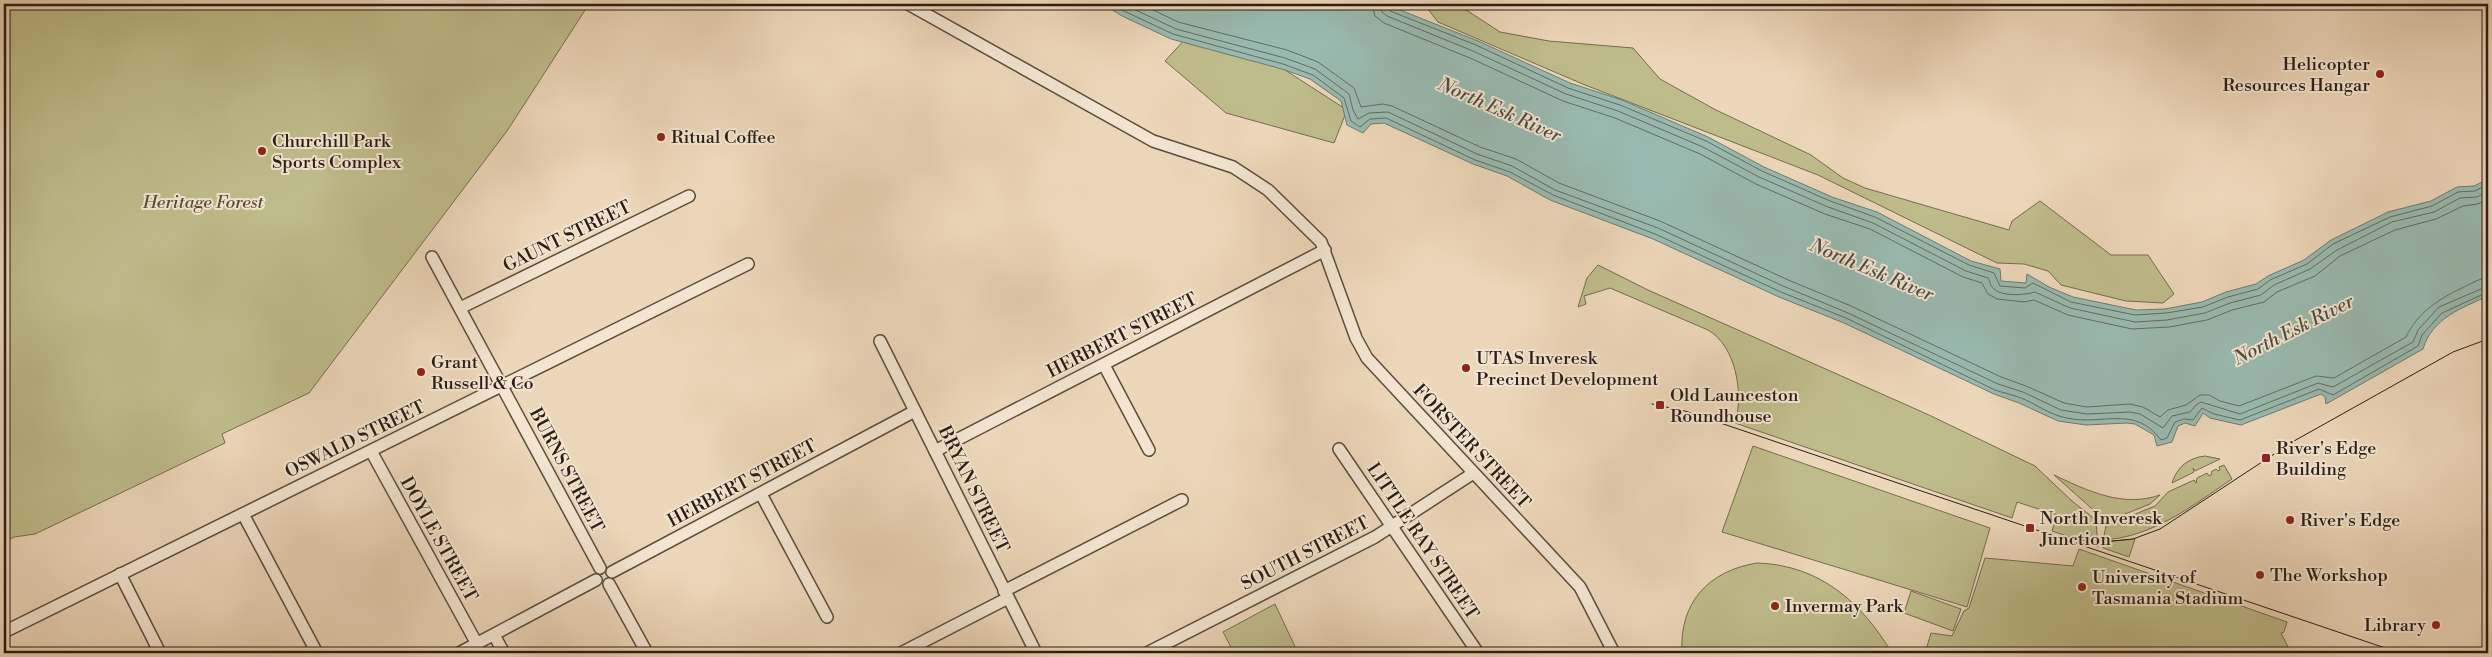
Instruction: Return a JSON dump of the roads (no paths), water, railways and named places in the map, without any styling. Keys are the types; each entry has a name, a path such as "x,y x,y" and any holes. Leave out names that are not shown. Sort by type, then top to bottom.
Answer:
{"street":[{"name":"FORSTER STREET","path":"908,4 1153,141 1218,161 1246,174 1268,190 1311,229 1325,250 1351,324 1367,358 1472,474 1580,587 1614,653"},
{"name":"GAUNT STREET","path":"460,308 689,196"},
{"name":"HERBERT STREET","path":"935,451 1325,250"},
{"name":"BURNS STREET","path":"432,257 600,568"},
{"name":"OSWALD STREET","path":"4,632 748,264"},
{"name":"BRYAN STREET","path":"880,341 1036,653"},
{"path":"1104,365 1149,450"},
{"name":"HERBERT STREET","path":"612,572 915,411"},
{"name":"LITTLE RAY STREET","path":"1339,449 1478,653"},
{"name":"DOYLE STREET","path":"371,450 477,644"},
{"name":"SOUTH STREET","path":"1147,653 1167,649 1392,526 1472,474"},
{"path":"761,494 826,617"},
{"path":"901,653 1006,594 1182,500"},
{"path":"243,514 317,653"},
{"path":"600,568 608,568 612,572 612,580 609,584 600,584 596,580 596,572 600,568"},
{"path":"120,574 160,653"},
{"path":"459,653 596,580"},
{"path":"609,584 646,653"},
{"path":"494,635 504,653"}],"water":[{"name":"North Esk River","path":"1107,4 1385,4 1478,41 1570,83 1622,100 1708,137 1764,167 1832,197 1877,212 1971,261 2000,269 2001,281 2026,283 2027,274 2049,287 2073,297 2136,310 2165,309 2202,302 2226,292 2256,284 2268,276 2304,260 2331,240 2388,212 2431,201 2457,187 2474,186 2488,179 2488,296 2449,315 2433,329 2423,349 2326,404 2325,397 2321,394 2241,425 2210,418 2203,413 2195,426 2185,423 2178,426 2172,442 2157,446 2154,435 2135,424 2086,425 2058,421 1994,394 1844,323 1779,297 1653,239 1550,200 1507,176 1473,164 1384,123 1371,124 1363,133 1347,125 1341,101 1310,79 1282,69 1171,39 1122,16"}],"tram line":[{"path":"2076,540 2101,542 2133,539 2160,529 2294,441 2453,352 2488,339"},
{"path":"1652,404 1685,411 2400,653"}],"place":[{"name":"Helicopter Resources Hangar","path":"2380,74"},
{"name":"Ritual Coffee","path":"661,137"},
{"name":"Churchill Park Sports Complex","path":"262,151"},
{"name":"UTAS Inveresk Precinct Development","path":"1466,368"},
{"name":"Grant Russell & Co","path":"421,372"},
{"name":"Old Launceston Roundhouse","path":"1660,405"},
{"name":"River's Edge Building","path":"2266,458"},
{"name":"River's Edge","path":"2290,520"},
{"name":"North Inveresk Junction","path":"2030,528"},
{"name":"The Workshop","path":"2260,575"},
{"name":"University of Tasmania Stadium","path":"2082,587"},
{"name":"Invermay Park","path":"1775,606"},
{"name":"Library","path":"2436,625"}],"park label":[{"name":"Heritage Forest","path":"203,202"}]}
